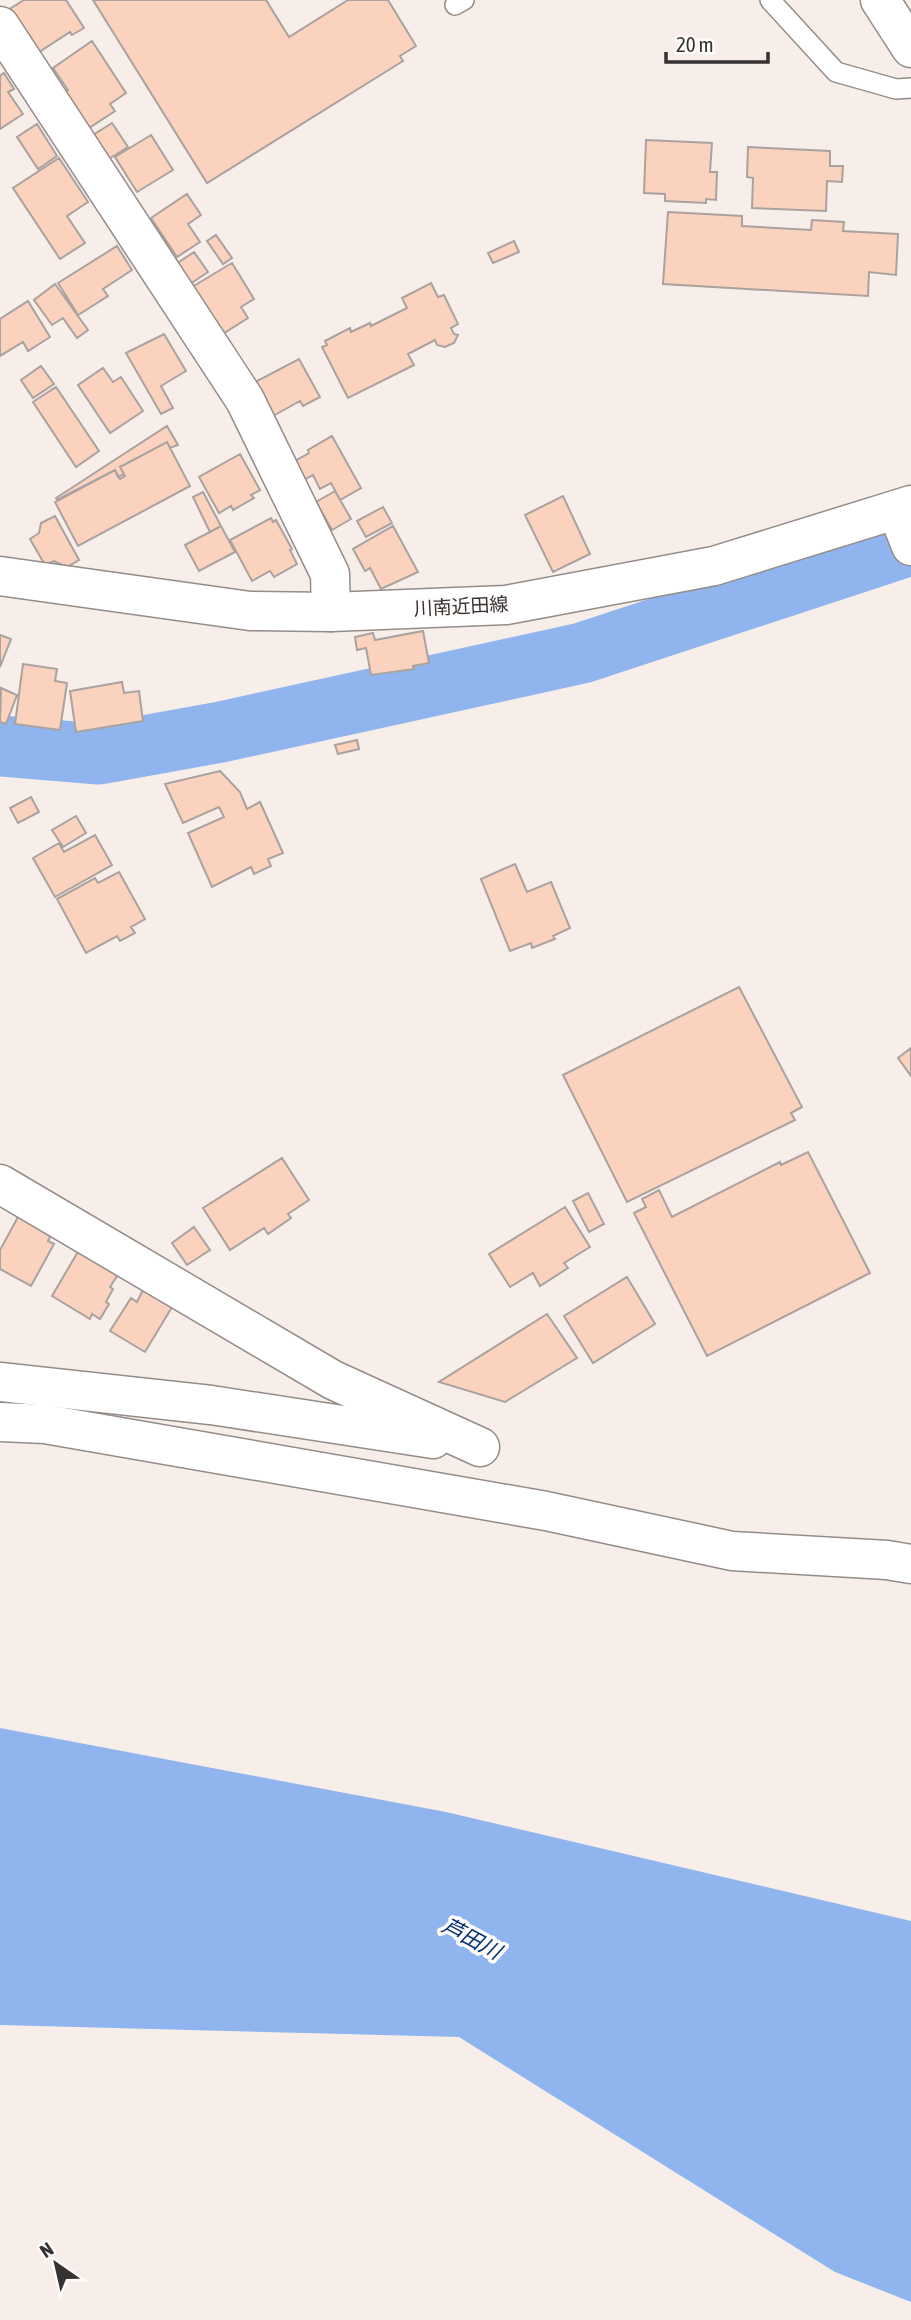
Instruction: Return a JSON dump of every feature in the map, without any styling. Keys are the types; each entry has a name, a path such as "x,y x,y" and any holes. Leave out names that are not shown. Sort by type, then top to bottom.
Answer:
{"street":[{"path":"880,0 911,48"},
{"path":"0,26 245,400 330,574 331,612"},
{"path":"904,507 911,546"},
{"name":"川南近田線","path":"0,576 250,611 331,612 506,605 714,566 904,507"},
{"path":"0,1184 333,1380 481,1447 211,1405 0,1382"},
{"path":"0,1422 45,1424 546,1511 732,1551 903,1557"}],"lane":[{"path":"770,0 836,72 897,89 911,89"}],"water":[{"name":"芦田川","path":"0,1728 446,1812 911,1921 911,2302 835,2272 459,2037 0,2025"}],"building":[{"path":"24,0 66,0 84,28 72,35 70,32 36,54 8,10"},
{"path":"93,0 266,0 289,37 348,0 388,0 416,46 400,56 403,61 207,183"},
{"path":"92,41 126,93 110,104 115,111 89,128 53,68"},
{"path":"4,73 14,89 8,92 23,114 0,129 0,76"},
{"path":"112,123 128,147 104,162 88,138"},
{"path":"37,124 57,156 38,169 17,137"},
{"path":"151,135 173,170 137,192 115,157"},
{"path":"646,140 712,143 710,172 717,172 716,200 706,199 706,203 665,201 665,194 644,193"},
{"path":"748,147 830,151 830,166 843,166 842,182 827,181 826,211 752,208 753,178 747,177"},
{"path":"59,158 88,202 67,216 85,243 60,259 13,188"},
{"path":"187,194 201,215 188,224 200,242 177,257 151,218"},
{"path":"668,212 742,216 742,226 811,230 812,220 844,222 843,231 898,234 896,275 869,272 868,296 663,284"},
{"path":"216,235 232,258 223,264 207,241"},
{"path":"514,241 519,252 493,263 488,253"},
{"path":"117,246 132,270 103,289 108,296 78,315 58,283"},
{"path":"194,252 208,272 187,286 173,266"},
{"path":"232,263 254,299 241,307 248,318 221,335 192,287"},
{"path":"431,283 438,297 444,295 458,324 451,328 454,334 458,335 454,343 445,347 437,345 435,340 408,354 414,365 348,398 322,347 327,345 325,341 350,328 351,332 370,323 371,326 407,308 402,298"},
{"path":"55,284 88,330 77,338 63,318 52,325 34,300"},
{"path":"28,301 50,337 28,351 23,342 0,356 0,319"},
{"path":"164,334 186,371 161,386 173,408 161,414 126,353"},
{"path":"299,359 320,397 303,406 300,401 273,416 255,382"},
{"path":"41,366 54,384 33,398 21,380"},
{"path":"103,368 113,382 121,377 143,411 110,433 78,385"},
{"path":"56,387 99,451 76,467 33,402"},
{"path":"167,426 178,445 170,448 167,442 120,467 124,474 118,477 115,470 57,500 56,498"},
{"path":"332,436 361,488 340,500 331,483 320,489 313,475 304,480 293,462"},
{"path":"167,442 190,486 78,546 55,502 115,470 120,479 125,476 120,467"},
{"path":"240,454 260,490 251,495 254,498 233,510 231,506 219,513 199,477"},
{"path":"335,491 351,519 332,530 316,502"},
{"path":"203,492 221,526 210,532 193,497"},
{"path":"563,496 590,554 553,572 525,515"},
{"path":"383,507 392,523 366,537 357,521"},
{"path":"55,516 79,560 67,567 54,561 45,565 30,539 39,533 41,523"},
{"path":"271,518 273,522 276,520 297,564 274,577 270,571 252,581 230,540"},
{"path":"221,526 235,552 199,571 185,545"},
{"path":"393,526 418,572 381,589 370,568 365,571 353,549"},
{"path":"423,631 429,663 413,666 414,669 371,675 366,648 357,650 355,637 373,633 375,640"},
{"path":"0,635 11,639 0,667"},
{"path":"23,664 57,669 55,681 67,683 60,730 15,724"},
{"path":"122,682 124,693 139,691 143,721 76,732 70,691"},
{"path":"1,688 17,695 6,724 0,722"},
{"path":"357,740 359,749 338,754 335,745"},
{"path":"220,771 240,792 247,809 260,802 283,853 268,859 271,866 254,874 251,867 212,887 188,833 224,817 219,807 183,823 165,784"},
{"path":"31,797 39,812 18,823 10,808"},
{"path":"76,816 86,833 63,847 52,830"},
{"path":"95,835 112,865 55,897 33,858 59,843 64,852"},
{"path":"515,864 527,892 551,882 570,928 553,936 555,939 532,948 531,943 510,951 481,879"},
{"path":"119,872 145,919 131,927 135,933 120,941 117,936 86,953 57,899 95,878 98,883"},
{"path":"739,987 802,1107 791,1113 795,1120 627,1202 563,1075"},
{"path":"911,1048 911,1076 898,1058"},
{"path":"808,1152 870,1273 707,1356 634,1213 646,1207 642,1199 659,1190 672,1217 780,1162 781,1165"},
{"path":"282,1158 309,1200 288,1214 291,1218 268,1234 264,1228 230,1250 203,1208"},
{"path":"588,1193 604,1224 589,1232 573,1201"},
{"path":"565,1207 590,1247 564,1263 568,1268 540,1286 533,1273 510,1287 489,1254"},
{"path":"18,1217 54,1229 48,1241 54,1244 31,1286 0,1269 0,1250"},
{"path":"194,1227 210,1250 187,1265 172,1243"},
{"path":"79,1250 119,1273 110,1287 113,1289 106,1302 109,1304 100,1319 92,1314 90,1319 52,1296"},
{"path":"627,1277 655,1324 593,1363 564,1316"},
{"path":"143,1290 172,1307 145,1352 110,1331 131,1298 137,1302"},
{"path":"547,1314 577,1358 505,1402 439,1382"}],"waterway":[{"path":"0,746 99,754 221,732 582,653 911,545"}]}
